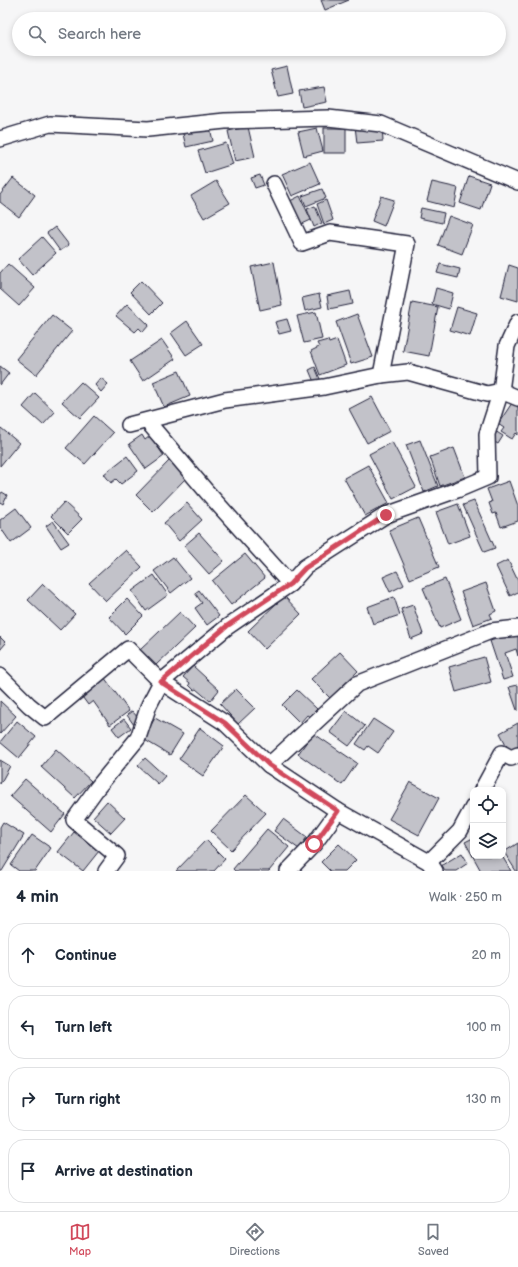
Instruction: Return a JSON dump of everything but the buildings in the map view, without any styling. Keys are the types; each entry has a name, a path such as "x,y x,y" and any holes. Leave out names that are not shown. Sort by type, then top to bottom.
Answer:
{"street":[{"path":"0,139 50,124 148,129 225,121 328,118 381,124 518,182"},
{"path":"274,184 302,243 330,233 407,244 381,375"},
{"path":"106,871 118,856 74,820 97,788 138,738 149,705 161,682 227,626 290,584 305,568 386,515 457,490 488,477 487,434 501,391 507,346 518,322"},
{"path":"130,425 225,400 324,387 381,375 408,372 487,394 501,391 518,398"},
{"path":"147,421 207,492 290,584"},
{"path":"269,765 357,684 491,631 518,628"},
{"path":"0,676 29,705 45,718 128,648 161,682 225,723 269,765 338,811 432,866 460,831 470,813"},
{"path":"484,787 502,753 511,758 518,755"},
{"path":"288,871 314,844 338,811"}],"route":[{"path":"314,844 338,811 269,765 225,723 161,682 227,626 290,584 305,568 386,515"}]}
